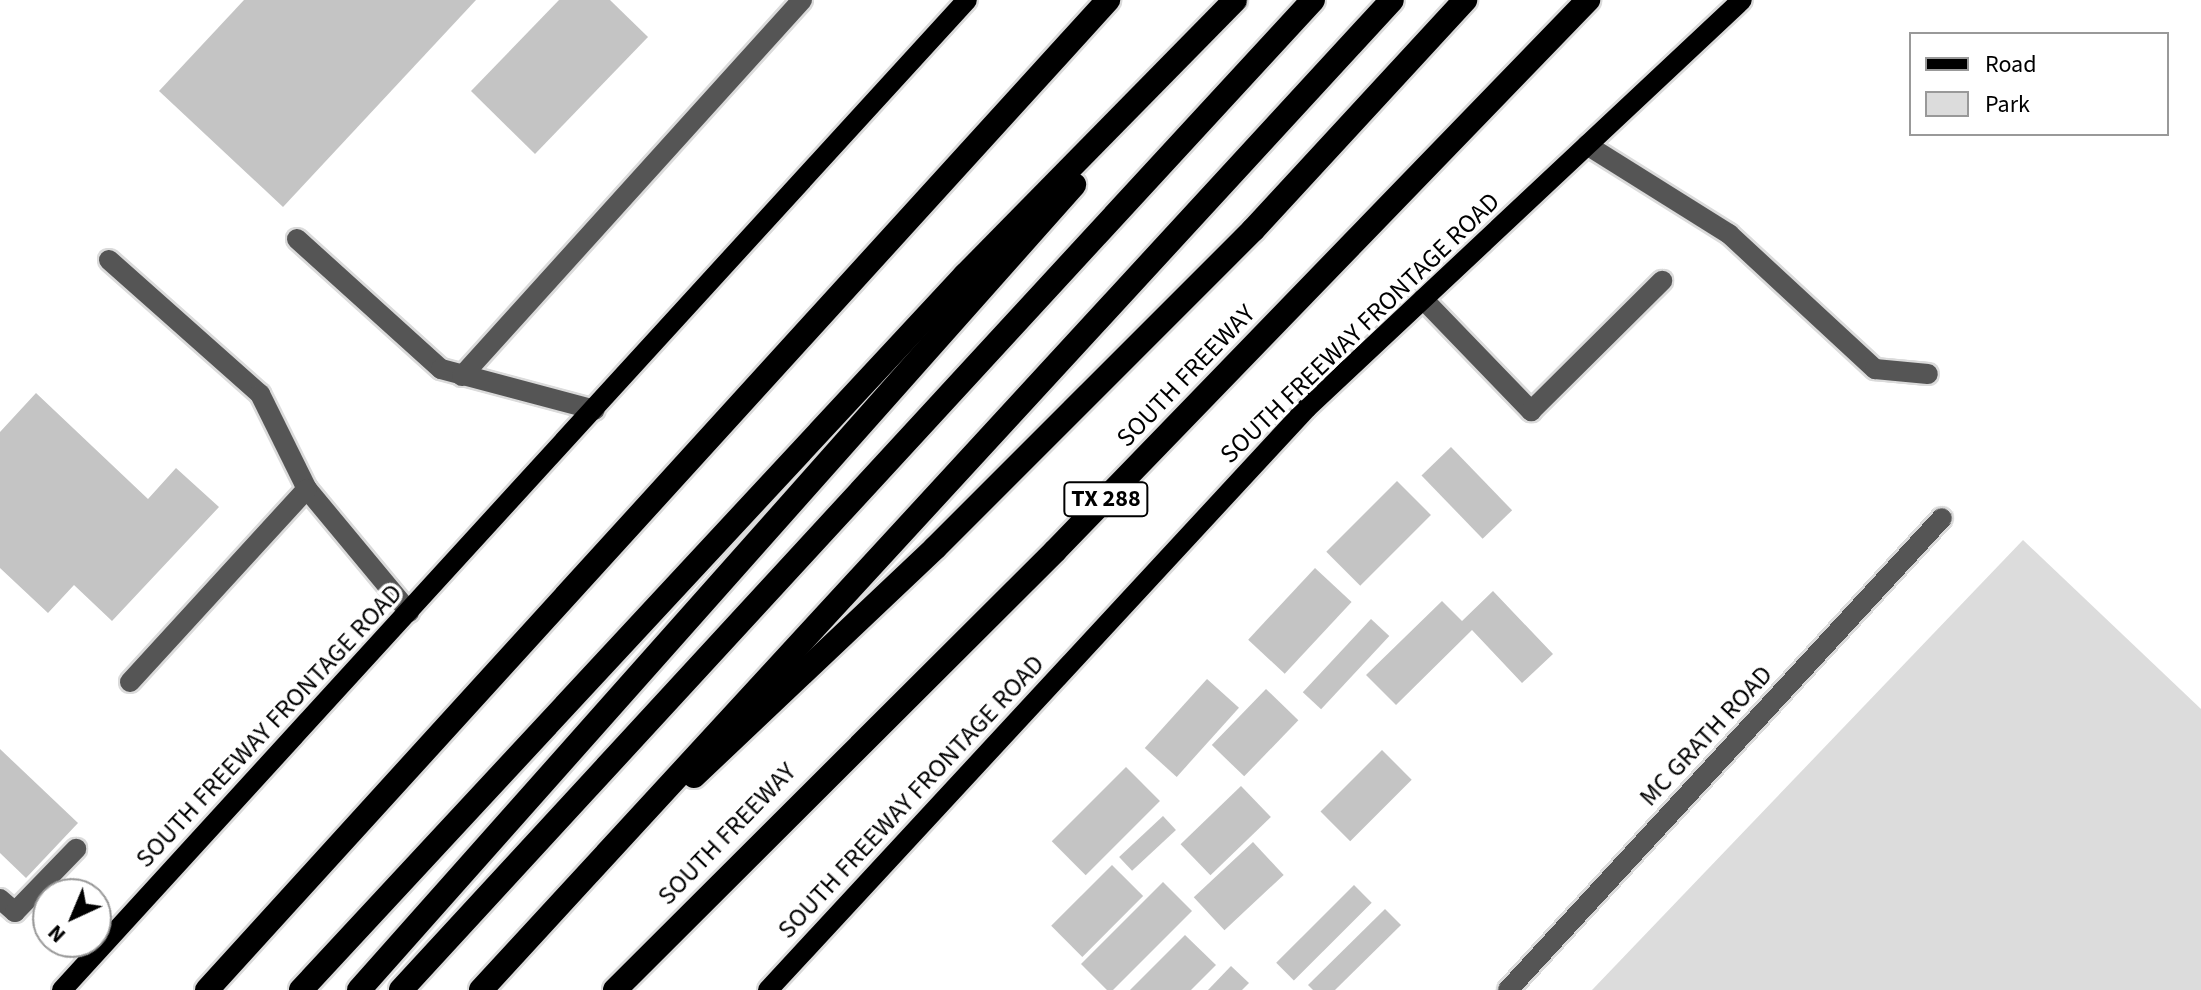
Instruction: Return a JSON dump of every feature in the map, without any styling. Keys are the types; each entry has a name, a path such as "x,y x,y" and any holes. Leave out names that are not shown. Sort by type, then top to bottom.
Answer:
{"highway":[{"path":"207,990 1108,0"},
{"path":"301,990 965,275 1236,0"},
{"path":"359,990 675,642 1236,0"},
{"path":"401,990 1313,0"},
{"path":"481,990 1392,0"},
{"path":"558,904 957,526 1253,230 1465,0"},
{"name":"SOUTH FREEWAY","path":"615,990 1055,551 1588,0"}],"main road":[{"name":"SOUTH FREEWAY FRONTAGE ROAD","path":"768,990 1307,408 1742,0"},
{"name":"SOUTH FREEWAY FRONTAGE ROAD","path":"62,990 595,410 962,2"}],"street":[{"path":"462,376 802,0"},
{"path":"1587,145 1729,234 1875,369 1928,374"},
{"path":"297,239 441,369 595,410"},
{"path":"109,260 260,394 307,489 409,612"},
{"path":"1423,299 1531,411 1662,281"},
{"path":"130,682 307,489"},
{"name":"MC GRATH ROAD","path":"1508,990 1942,518"},
{"path":"0,899 15,912 76,849"}],"green space":[{"path":"2023,540 2201,709 2201,990 1592,990"}],"building":[{"path":"244,0 476,0 283,207 159,91"},
{"path":"559,0 610,0 648,37 535,154 471,91"},
{"path":"36,393 148,499 176,468 219,507 112,621 74,585 48,613 0,568 0,432"},
{"path":"1451,447 1512,510 1483,539 1422,475"},
{"path":"1397,481 1431,515 1360,586 1326,552"},
{"path":"1315,568 1352,602 1285,674 1248,640"},
{"path":"1493,591 1553,654 1522,683 1472,630 1396,705 1366,675 1442,601 1462,621"},
{"path":"1371,619 1389,636 1321,709 1303,692"},
{"path":"1207,679 1239,708 1177,777 1145,748"},
{"path":"1266,689 1298,720 1244,776 1212,745"},
{"path":"0,749 78,823 26,878 0,853"},
{"path":"1382,750 1412,780 1350,841 1320,812"},
{"path":"1126,767 1160,801 1086,875 1052,841"},
{"path":"1241,786 1271,817 1210,875 1181,844"},
{"path":"1163,816 1176,830 1132,871 1119,857"},
{"path":"1253,842 1284,875 1224,930 1194,897"},
{"path":"1112,865 1143,896 1082,957 1051,926"},
{"path":"1163,882 1192,911 1113,990 1107,990 1081,964"},
{"path":"1354,885 1372,903 1294,980 1276,963"},
{"path":"1385,909 1401,925 1335,990 1313,990 1308,985"},
{"path":"1185,935 1216,965 1191,990 1130,990"},
{"path":"1231,966 1249,983 1242,990 1208,990"}]}
